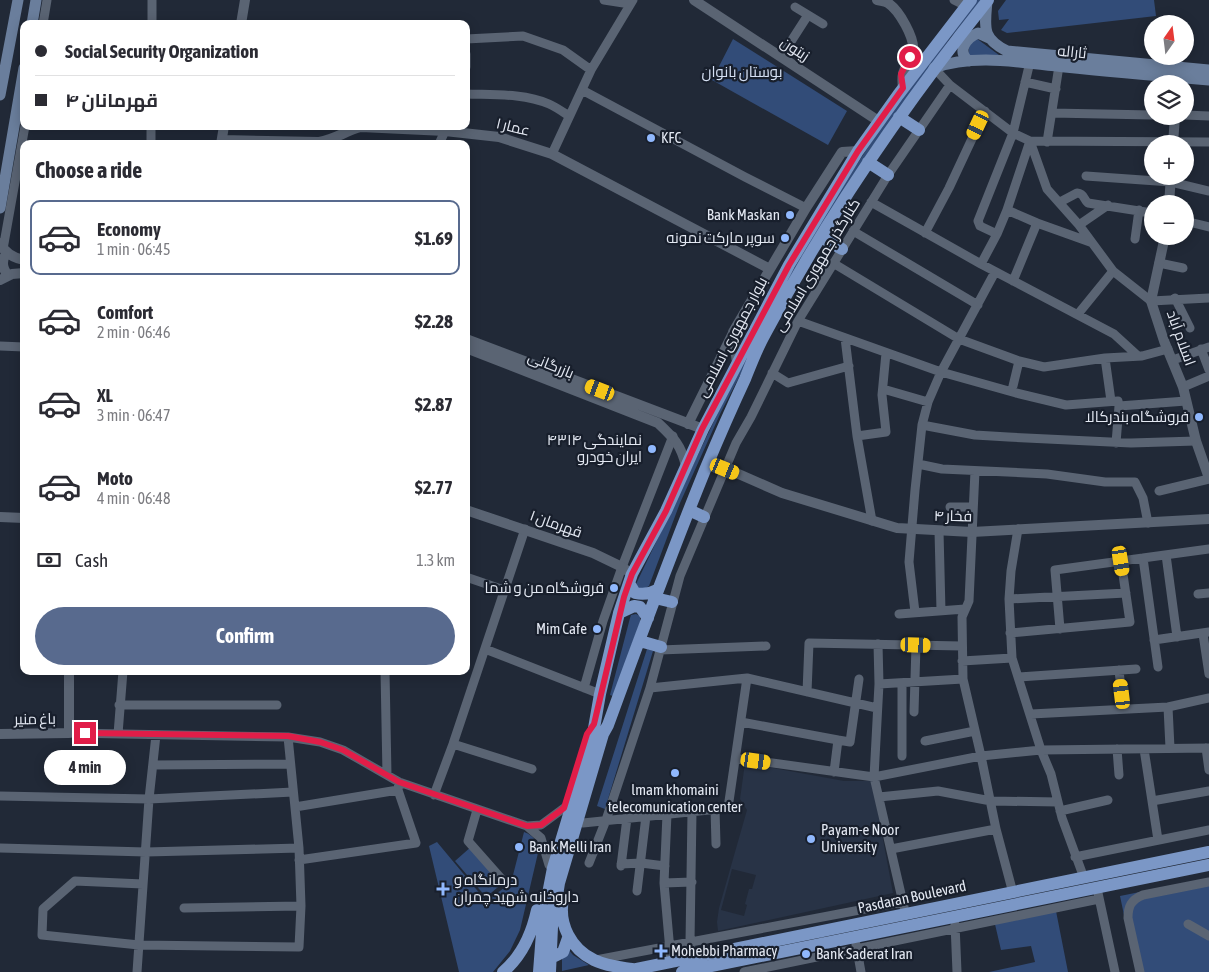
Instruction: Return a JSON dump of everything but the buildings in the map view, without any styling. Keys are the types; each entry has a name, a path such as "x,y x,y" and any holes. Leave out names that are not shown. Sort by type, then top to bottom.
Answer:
{"main road":[{"path":"0,95 18,0"},
{"path":"33,20 36,0"},
{"path":"989,0 986,28 989,38"},
{"name":"بلوار جمهوری اسلامی","path":"608,725 689,510 764,335 821,237 868,162 934,68 989,0"},
{"name":"بلوار جمهوری اسلامی","path":"594,724 628,575 666,511 702,429 789,265 858,151 968,3"},
{"path":"969,61 962,52 964,44 971,36 978,33 989,38"},
{"name":"ثاراله","path":"989,38 994,44 1007,51 1209,70"},
{"name":"ثاراله","path":"934,68 947,63 969,61 1030,62 1144,77"},
{"name":"ثاراله","path":"1194,80 1209,80"},
{"path":"0,208 20,91"},
{"path":"899,117 919,130"},
{"path":"868,162 888,175"},
{"path":"821,237 842,249"},
{"path":"689,510 704,517"},
{"path":"628,575 636,593 642,595 656,594 672,602"},
{"path":"619,613 634,606 640,607 648,618"},
{"path":"640,641 660,648"},
{"path":"503,972 518,956 534,925 548,864 564,808 587,734 594,724"},
{"path":"539,972 545,900 593,734 594,724"},
{"path":"608,725 606,745 570,867 562,906 563,920 568,938 577,948 593,960 628,971"},
{"path":"550,972 552,927 559,883 600,743 608,725"},
{"name":"Pasdaran Boulevard","path":"628,971 692,958 904,908 1013,893 1209,852"},
{"name":"Pasdaran Boulevard","path":"682,972 762,965 855,943 1098,893 1209,865"},
{"path":"526,942 534,955 549,959 563,952 568,938"}],"street":[{"path":"44,20 47,0"},
{"path":"152,0 152,20"},
{"path":"242,20 245,0"},
{"path":"552,154 591,70 631,2 604,0"},
{"name":"زیتون","path":"694,0 880,122"},
{"path":"877,0 888,3 898,14 906,26 912,42 912,51 901,74 903,88"},
{"path":"954,0 968,3"},
{"path":"795,7 823,24"},
{"path":"781,57 808,14"},
{"path":"470,39 523,36 563,50 591,70"},
{"path":"997,234 980,226 978,221 1013,133 1030,62"},
{"path":"1048,142 1059,66"},
{"path":"934,68 950,86 1013,133 1030,141 1144,142"},
{"path":"1025,82 1056,89"},
{"name":"کنارگذر جمهوری اسلامی","path":"589,863 606,820 650,688 680,576 725,469 798,321 888,175 950,86"},
{"path":"582,90 806,208"},
{"path":"470,94 519,97 534,100 550,104 570,116"},
{"path":"925,233 949,188 985,111"},
{"path":"1052,113 1144,114"},
{"path":"1194,115 1209,116"},
{"path":"441,140 445,130"},
{"name":"عمار ۱","path":"445,130 462,130 500,137 552,154 770,269"},
{"name":"عمار ۱","path":"323,140 343,131"},
{"path":"1030,141 1048,188 1079,225 1113,271 1152,301 1175,298 1209,298"},
{"path":"981,264 1007,210 1030,141"},
{"path":"1194,142 1209,142"},
{"path":"688,424 733,332 806,208 842,152 858,151"},
{"path":"20,154 3,248 4,278 20,274"},
{"path":"1086,176 1144,178"},
{"path":"1190,185 1209,191"},
{"path":"1060,202 1080,193 1083,194 1088,203 1144,211"},
{"path":"871,202 995,272 1114,334 1138,356"},
{"path":"1079,225 1108,205"},
{"path":"1007,210 1036,223 1091,242"},
{"path":"1135,238 1139,210"},
{"path":"1013,281 1036,223"},
{"path":"1194,223 1209,227"},
{"path":"853,231 978,305"},
{"name":"اسلام آباد","path":"1163,245 1152,301 1183,387 1196,441 1209,479"},
{"path":"3,248 20,259"},
{"path":"833,263 960,339 1019,362 1044,367 1105,358 1138,356 1168,349"},
{"path":"1159,263 1183,268"},
{"path":"1078,314 1113,271"},
{"path":"915,612 910,562 922,425 928,402 942,372 995,272"},
{"path":"1175,298 1190,328"},
{"path":"798,321 942,372 1066,405 1186,401"},
{"path":"733,332 737,363"},
{"path":"846,338 857,436 872,521"},
{"name":"بازرگانی","path":"470,341 658,424 673,436 680,447 686,466"},
{"path":"0,346 20,347"},
{"path":"1172,360 1205,348 1209,370"},
{"name":"بازرگانی","path":"470,349 664,414 702,429"},
{"path":"857,436 886,432 882,389 886,353"},
{"path":"1105,358 1115,404 1116,442"},
{"path":"1013,386 1019,362"},
{"path":"772,373 788,383 849,366"},
{"path":"1183,387 1209,376"},
{"path":"882,389 928,402"},
{"path":"658,424 665,421 664,414"},
{"path":"922,425 975,435 1116,442 1196,441"},
{"path":"584,688 604,621 628,575 673,436"},
{"name":"فخار ۴","path":"709,461 782,493 872,521 912,530 972,532 1209,519"},
{"path":"918,464 942,469 1046,474 1105,482 1135,482 1143,498 1148,522"},
{"path":"975,471 969,601 962,617 962,680 982,756 996,829 1013,893"},
{"path":"1159,491 1209,479"},
{"path":"950,506 973,507"},
{"name":"قهرمان ۱","path":"470,511 593,554 628,575"},
{"path":"0,517 20,518"},
{"path":"434,795 525,529"},
{"path":"1018,529 1011,571 1009,598 1012,658 1031,714 1040,750 1051,774 1075,857 1084,878"},
{"path":"939,531 942,611"},
{"path":"1060,629 1055,570 1209,549"},
{"path":"1166,555 1177,637"},
{"path":"1144,558 1158,666"},
{"path":"1010,633 1130,622 1121,561"},
{"path":"470,579 504,590"},
{"path":"1009,598 1126,593"},
{"path":"1198,594 1209,593"},
{"path":"899,614 965,609"},
{"path":"1154,640 1206,633 1209,674"},
{"path":"807,692 809,643 962,646"},
{"path":"593,960 690,942 904,908 874,777 878,644"},
{"path":"914,712 916,645"},
{"path":"660,648 766,646"},
{"path":"484,649 600,694"},
{"path":"962,661 1012,658"},
{"path":"1019,677 1136,669"},
{"path":"1119,670 1122,708"},
{"name":"باغ منیر","path":"0,734 69,733 69,675"},
{"path":"118,734 123,675"},
{"path":"385,675 387,775"},
{"path":"650,688 747,678 877,708"},
{"path":"583,822 728,808 747,678"},
{"path":"741,722 850,742 857,703 859,678"},
{"path":"878,684 962,680"},
{"path":"902,683 902,756"},
{"path":"1031,714 1168,707 1209,698"},
{"path":"119,705 277,705"},
{"path":"1168,707 1170,748"},
{"path":"925,741 974,731"},
{"path":"69,733 288,736 320,742 343,750 387,775 398,786 416,843 299,860"},
{"path":"138,972 156,735"},
{"path":"144,884 75,881 44,910 42,935 139,945 299,947 301,906 299,848 288,736"},
{"path":"834,772 838,740"},
{"path":"453,744 532,769"},
{"path":"736,758 874,777 982,756 1040,750 1208,748 1209,770"},
{"path":"1118,749 1119,775"},
{"path":"1144,749 1158,840"},
{"path":"153,765 290,764"},
{"path":"295,807 398,786 434,795 527,826 541,825 564,808"},
{"path":"879,797 938,791 991,801 1059,806 1108,800"},
{"path":"1152,801 1209,791"},
{"path":"0,796 150,799 293,792"},
{"path":"716,809 716,844"},
{"path":"477,810 468,841 506,884"},
{"path":"692,812 690,942 692,958"},
{"path":"667,814 664,883 671,962"},
{"path":"637,891 646,816"},
{"path":"627,818 621,865 665,866"},
{"path":"527,826 541,838 548,864"},
{"path":"891,849 996,829"},
{"path":"1075,857 1209,830"},
{"path":"0,848 146,852 299,848"},
{"path":"664,883 692,882"},
{"path":"1140,972 1128,918 1128,909 1131,903 1143,895 1209,882"},
{"path":"1098,893 1115,972"},
{"path":"184,908 301,906"},
{"path":"954,922 957,972"},
{"path":"1188,924 1209,936"},
{"path":"855,943 861,972"},
{"path":"744,972 762,965"}],"shaded area":[{"name":"Payam-e Noor University","path":"745,763 844,781 872,781 893,893 718,931 719,908 747,810 740,799","holes":["732,869 756,875 752,889 749,889 744,916 721,910"]}],"green space":[{"path":"975,0 981,0 951,37 869,151 772,314 721,412 680,503 649,586 642,590 637,588 636,584 741,365 772,306 840,190 886,120"},
{"path":"1006,0 1154,0 1156,15 1007,33 1001,30 1009,19 999,20 998,11"},
{"path":"976,38 1003,58 968,55 970,42"},
{"name":"بوستان بانوان","path":"733,39 847,111 828,145 712,80"},
{"path":"636,614 640,616 640,622 613,696 610,695 630,618 631,615"},
{"path":"647,649 653,651 605,809 597,806"},
{"path":"524,832 531,835 535,840 538,853 520,930 510,951 493,972 459,972 429,846 437,842 486,901 511,883"},
{"path":"472,846 503,883 486,897 455,861"},
{"path":"1209,878 1209,972 1136,972 1120,896"},
{"path":"1056,911 1068,972 989,972 1035,962 1031,946 1001,950 994,920"},
{"path":"562,942 573,955 589,965 562,971"}],"place":[{"name":"KFC","path":"651,138"},
{"name":"Bank Maskan","path":"790,215"},
{"name":"سوپر مارکت نمونه","path":"785,238"},
{"name":"فروشگاه بندرکالا","path":"1199,417"},
{"name":"نمایندگی ۴۳۱۴ ایران خودرو","path":"652,449"},
{"name":"فروشگاه من و شما","path":"614,588"},
{"name":"Mim Cafe","path":"597,629"},
{"name":"lmam khomaini telecomunication center","path":"675,773"},
{"name":"Payam-e Noor University","path":"811,839"},
{"name":"Bank Melli Iran","path":"519,847"},
{"name":"درمانگاه و داروخانه شهید چمران","path":"443,889"},
{"name":"Mohebbi Pharmacy","path":"661,951"},
{"name":"Bank Saderat Iran","path":"806,954"}],"route":[{"path":"85,733 288,736 320,742 343,750 399,782 527,826 541,825 550,820 564,808 587,734 594,724 619,613 632,574 666,511 702,429 789,265 858,151 903,88 901,74 910,57"}]}
